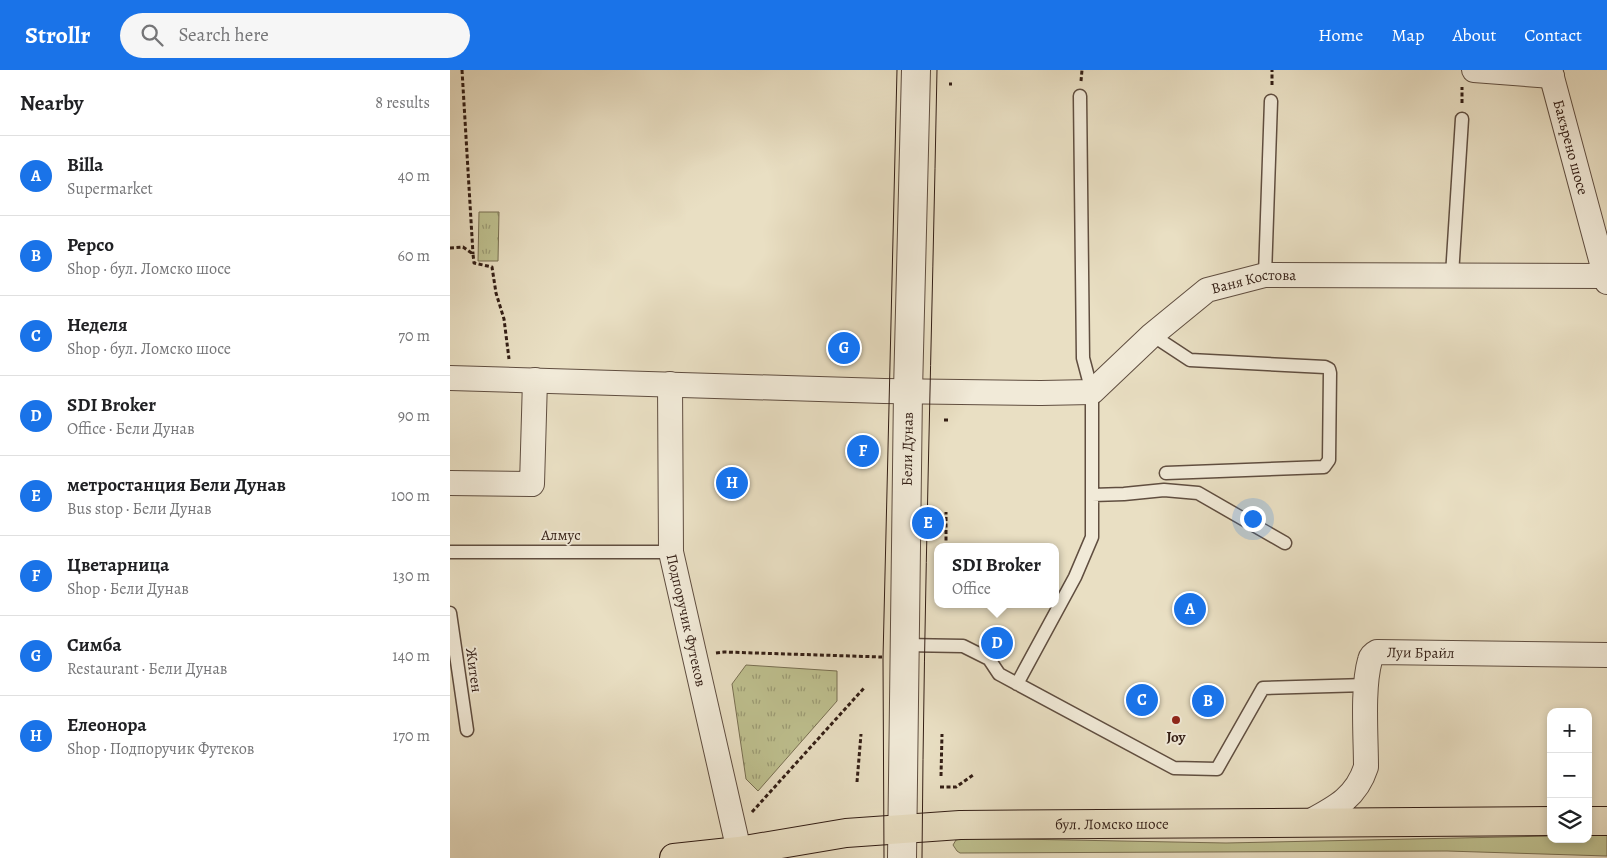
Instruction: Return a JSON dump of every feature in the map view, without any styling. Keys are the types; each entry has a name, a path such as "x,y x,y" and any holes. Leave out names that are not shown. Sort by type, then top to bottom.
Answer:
{"main road":[{"path":"1592,821 1607,820"},
{"name":"бул. Ломско шосе","path":"674,858 736,840 960,825 1547,821"}],"street":[{"name":"Бели Дунав","path":"902,858 908,391 916,70"},
{"path":"1468,75 1551,73"},
{"name":"Бакърено шосе","path":"1551,73 1607,278"},
{"name":"Ваня Костова","path":"1092,392 1152,335 1207,290 1265,275 1452,275 1607,278"},
{"path":"450,378 908,391 1092,392"},
{"path":"450,483 532,484 535,380"},
{"name":"Подпоручик Футеков","path":"670,384 671,552 736,840"},
{"name":"Луи Брайл","path":"1307,823 1334,809 1350,795 1363,777 1366,767 1366,685 1370,660 1373,654 1377,652 1607,655"}],"lane":[{"path":"1059,605 1092,537 1092,392 1083,358 1080,96"},
{"path":"1265,275 1272,100"},
{"path":"1452,275 1462,119"},
{"path":"1152,335 1190,360 1325,366 1329,369 1330,374 1329,460 1324,467 1166,473"},
{"path":"1092,495 1164,490 1198,493 1285,543"},
{"name":"Алмус","path":"450,552 671,552"},
{"path":"1017,684 1057,608"},
{"name":"Житен","path":"450,613 467,730"},
{"path":"904,645 963,646 988,660 999,674 1174,768 1217,769 1263,688 1366,685"}],"path":[{"path":"462,70 474,263 492,268 496,293 504,319 511,379"},
{"path":"1462,119 1468,75"},
{"path":"450,248 463,246 473,254"},
{"path":"946,512 946,543"},
{"path":"696,657 724,652 883,658 904,645"},
{"path":"736,840 747,817 864,688"},
{"path":"858,782 861,734"},
{"path":"941,776 942,734"},
{"path":"940,787 956,787 973,775"}],"green space":[{"path":"479,212 499,212 498,261 478,261"},
{"path":"746,665 837,671 837,701 758,791 746,779 732,684"},
{"path":"1592,835 1607,835 1607,856 1447,851 960,853 953,845 956,840 964,838 1226,843 1547,836 1547,843 1592,843"}],"tram line":[{"path":"884,858 883,658 897,70"},
{"path":"922,858 926,562 937,70"}],"place":[{"name":"Симба","path":"844,348"},
{"name":"Цветарница","path":"863,451"},
{"name":"Елеонора","path":"732,483"},
{"name":"метростанция Бели Дунав","path":"928,523"},
{"name":"Billa","path":"1190,609"},
{"name":"SDI Broker","path":"997,643"},
{"name":"Неделя","path":"1142,700"},
{"name":"Pepco","path":"1208,701"},
{"name":"Joy","path":"1176,720"}]}
